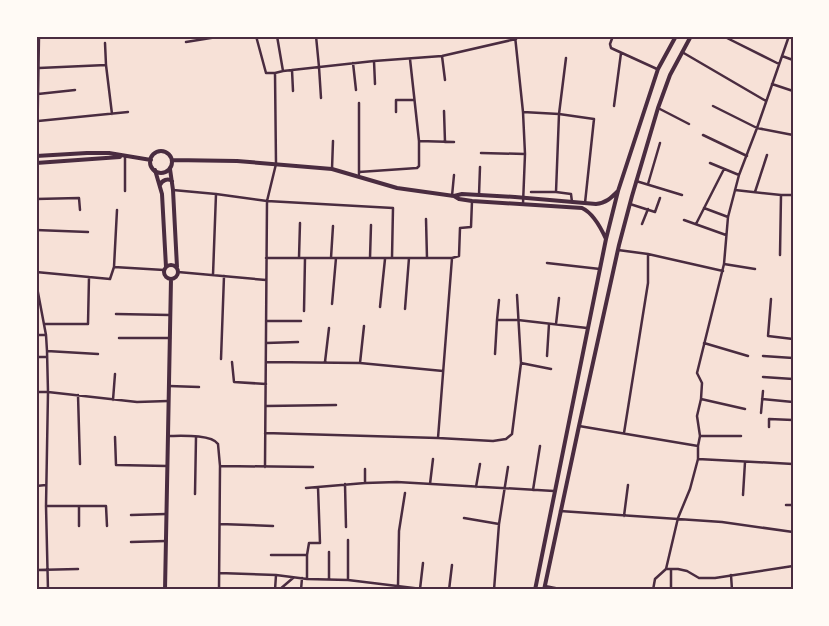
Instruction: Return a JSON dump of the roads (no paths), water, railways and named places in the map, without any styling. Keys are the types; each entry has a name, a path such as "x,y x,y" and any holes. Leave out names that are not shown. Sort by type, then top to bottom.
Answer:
{"main road":[{"path":"535,590 606,239 618,192 658,69 676,36"},
{"path":"544,588 578,426 618,250 636,181 670,75 691,36"},
{"path":"163,151 169,154 172,160 170,169 178,269 176,277 171,279 166,276 165,269 162,194 151,160 156,152 163,151"},
{"path":"37,156 110,153 151,160"},
{"path":"36,163 125,156"},
{"path":"172,160 237,161 332,169 359,175 397,188 453,196 459,199 582,208 593,218 606,239"},
{"path":"155,170 163,172 170,169"},
{"path":"160,185 163,181 172,181"},
{"path":"453,196 462,194 603,204 618,192"},
{"path":"165,269 171,265 178,269"},
{"path":"165,590 171,279"},
{"path":"563,457 572,459"}],"street":[{"path":"37,156 39,36"},
{"path":"186,42 223,36"},
{"path":"256,36 266,73 353,63 442,56 516,38 523,112 524,204"},
{"path":"277,36 283,71"},
{"path":"316,36 321,98"},
{"path":"613,36 611,48 658,69"},
{"path":"723,36 779,64"},
{"path":"653,590 655,579 666,569 678,518 690,489 698,459 700,436 697,416 702,383 696,373 723,271 728,217 739,175 789,36"},
{"path":"105,42 112,114"},
{"path":"614,106 622,52"},
{"path":"682,52 766,101"},
{"path":"442,56 445,80"},
{"path":"782,56 793,60"},
{"path":"556,192 559,114 566,58"},
{"path":"359,103 359,175 417,168 419,166 419,141 410,59"},
{"path":"374,61 374,84"},
{"path":"353,63 356,90"},
{"path":"39,68 106,65"},
{"path":"292,70 292,91"},
{"path":"265,466 267,201 276,164 275,73"},
{"path":"772,84 793,91"},
{"path":"38,94 76,90"},
{"path":"396,112 396,100 414,100"},
{"path":"713,106 757,128 793,134"},
{"path":"658,108 689,124"},
{"path":"444,111 445,142"},
{"path":"38,121 128,112"},
{"path":"523,112 559,114 594,119 585,203"},
{"path":"703,135 746,156"},
{"path":"332,169 333,141"},
{"path":"419,141 454,142"},
{"path":"648,184 660,143"},
{"path":"480,153 524,154"},
{"path":"755,192 767,155"},
{"path":"125,156 125,191"},
{"path":"710,163 739,175"},
{"path":"479,195 480,167"},
{"path":"696,224 724,169"},
{"path":"453,196 454,175"},
{"path":"636,181 682,195"},
{"path":"173,190 267,201 393,208 392,258"},
{"path":"736,190 793,195"},
{"path":"531,192 571,194 572,202"},
{"path":"213,275 216,194"},
{"path":"780,195 780,255"},
{"path":"36,199 79,198 80,210"},
{"path":"630,204 655,212 660,198"},
{"path":"266,258 452,258 459,256 460,228 471,227 472,201"},
{"path":"703,207 728,217"},
{"path":"642,224 648,209"},
{"path":"36,272 110,278 114,267 117,210"},
{"path":"426,219 426,258"},
{"path":"684,220 726,235"},
{"path":"299,258 300,223"},
{"path":"370,258 371,225"},
{"path":"331,258 333,226"},
{"path":"36,230 88,232"},
{"path":"618,250 648,254 723,271"},
{"path":"624,433 648,282 648,254"},
{"path":"304,311 305,258"},
{"path":"332,304 336,258"},
{"path":"380,307 385,258"},
{"path":"405,309 409,258"},
{"path":"438,438 452,258"},
{"path":"547,263 600,269"},
{"path":"724,264 755,269"},
{"path":"114,267 165,269"},
{"path":"178,269 213,275 266,280"},
{"path":"221,360 224,276"},
{"path":"44,324 88,324 89,277"},
{"path":"36,282 46,334 47,351 46,506 48,590"},
{"path":"266,434 506,439 512,434 521,364 517,295"},
{"path":"556,324 559,298"},
{"path":"771,299 768,336 793,340"},
{"path":"495,354 499,300"},
{"path":"116,314 170,315"},
{"path":"497,320 518,320 588,328"},
{"path":"266,321 301,321"},
{"path":"547,356 549,324"},
{"path":"360,363 364,326"},
{"path":"325,362 329,328"},
{"path":"36,335 46,334"},
{"path":"119,338 170,338"},
{"path":"266,342 298,342"},
{"path":"704,344 748,356"},
{"path":"47,351 98,354"},
{"path":"763,356 793,358"},
{"path":"36,357 47,357"},
{"path":"232,362 234,382 266,384"},
{"path":"266,362 360,363 443,371"},
{"path":"521,364 551,368"},
{"path":"113,400 115,374"},
{"path":"763,377 793,379"},
{"path":"169,386 200,386"},
{"path":"761,413 763,391"},
{"path":"36,392 137,402 168,401"},
{"path":"78,395 80,464"},
{"path":"701,399 745,409"},
{"path":"762,400 793,402"},
{"path":"266,406 336,405"},
{"path":"769,427 769,419 793,420"},
{"path":"578,426 698,446"},
{"path":"168,436 213,439 218,444 220,466 219,590"},
{"path":"700,436 741,436"},
{"path":"115,437 116,465 167,466"},
{"path":"195,494 196,437"},
{"path":"533,490 540,446"},
{"path":"430,484 433,459"},
{"path":"698,459 793,464"},
{"path":"743,495 745,462"},
{"path":"476,487 480,464"},
{"path":"220,466 313,466"},
{"path":"494,590 499,524 508,467"},
{"path":"365,469 365,482"},
{"path":"306,488 365,482 397,482 555,492"},
{"path":"346,484 346,527"},
{"path":"36,486 46,485"},
{"path":"624,516 628,485"},
{"path":"308,579 307,556 309,543 320,543 318,487"},
{"path":"398,586 399,531 405,493"},
{"path":"786,505 793,505"},
{"path":"46,506 106,506 107,526"},
{"path":"79,506 79,526"},
{"path":"560,511 678,518 793,532"},
{"path":"131,515 166,514"},
{"path":"464,518 499,524"},
{"path":"220,524 273,526"},
{"path":"348,540 348,580"},
{"path":"131,542 166,541"},
{"path":"329,552 329,579"},
{"path":"271,554 307,556"},
{"path":"420,588 422,563"},
{"path":"449,590 452,565"},
{"path":"666,569 687,571 699,578 715,578 793,566"},
{"path":"36,570 78,569"},
{"path":"671,569 671,590"},
{"path":"219,573 348,580 430,590"},
{"path":"275,590 276,575"},
{"path":"731,575 732,590"},
{"path":"279,590 294,577"},
{"path":"301,590 302,578"},
{"path":"544,588 566,590"}]}
